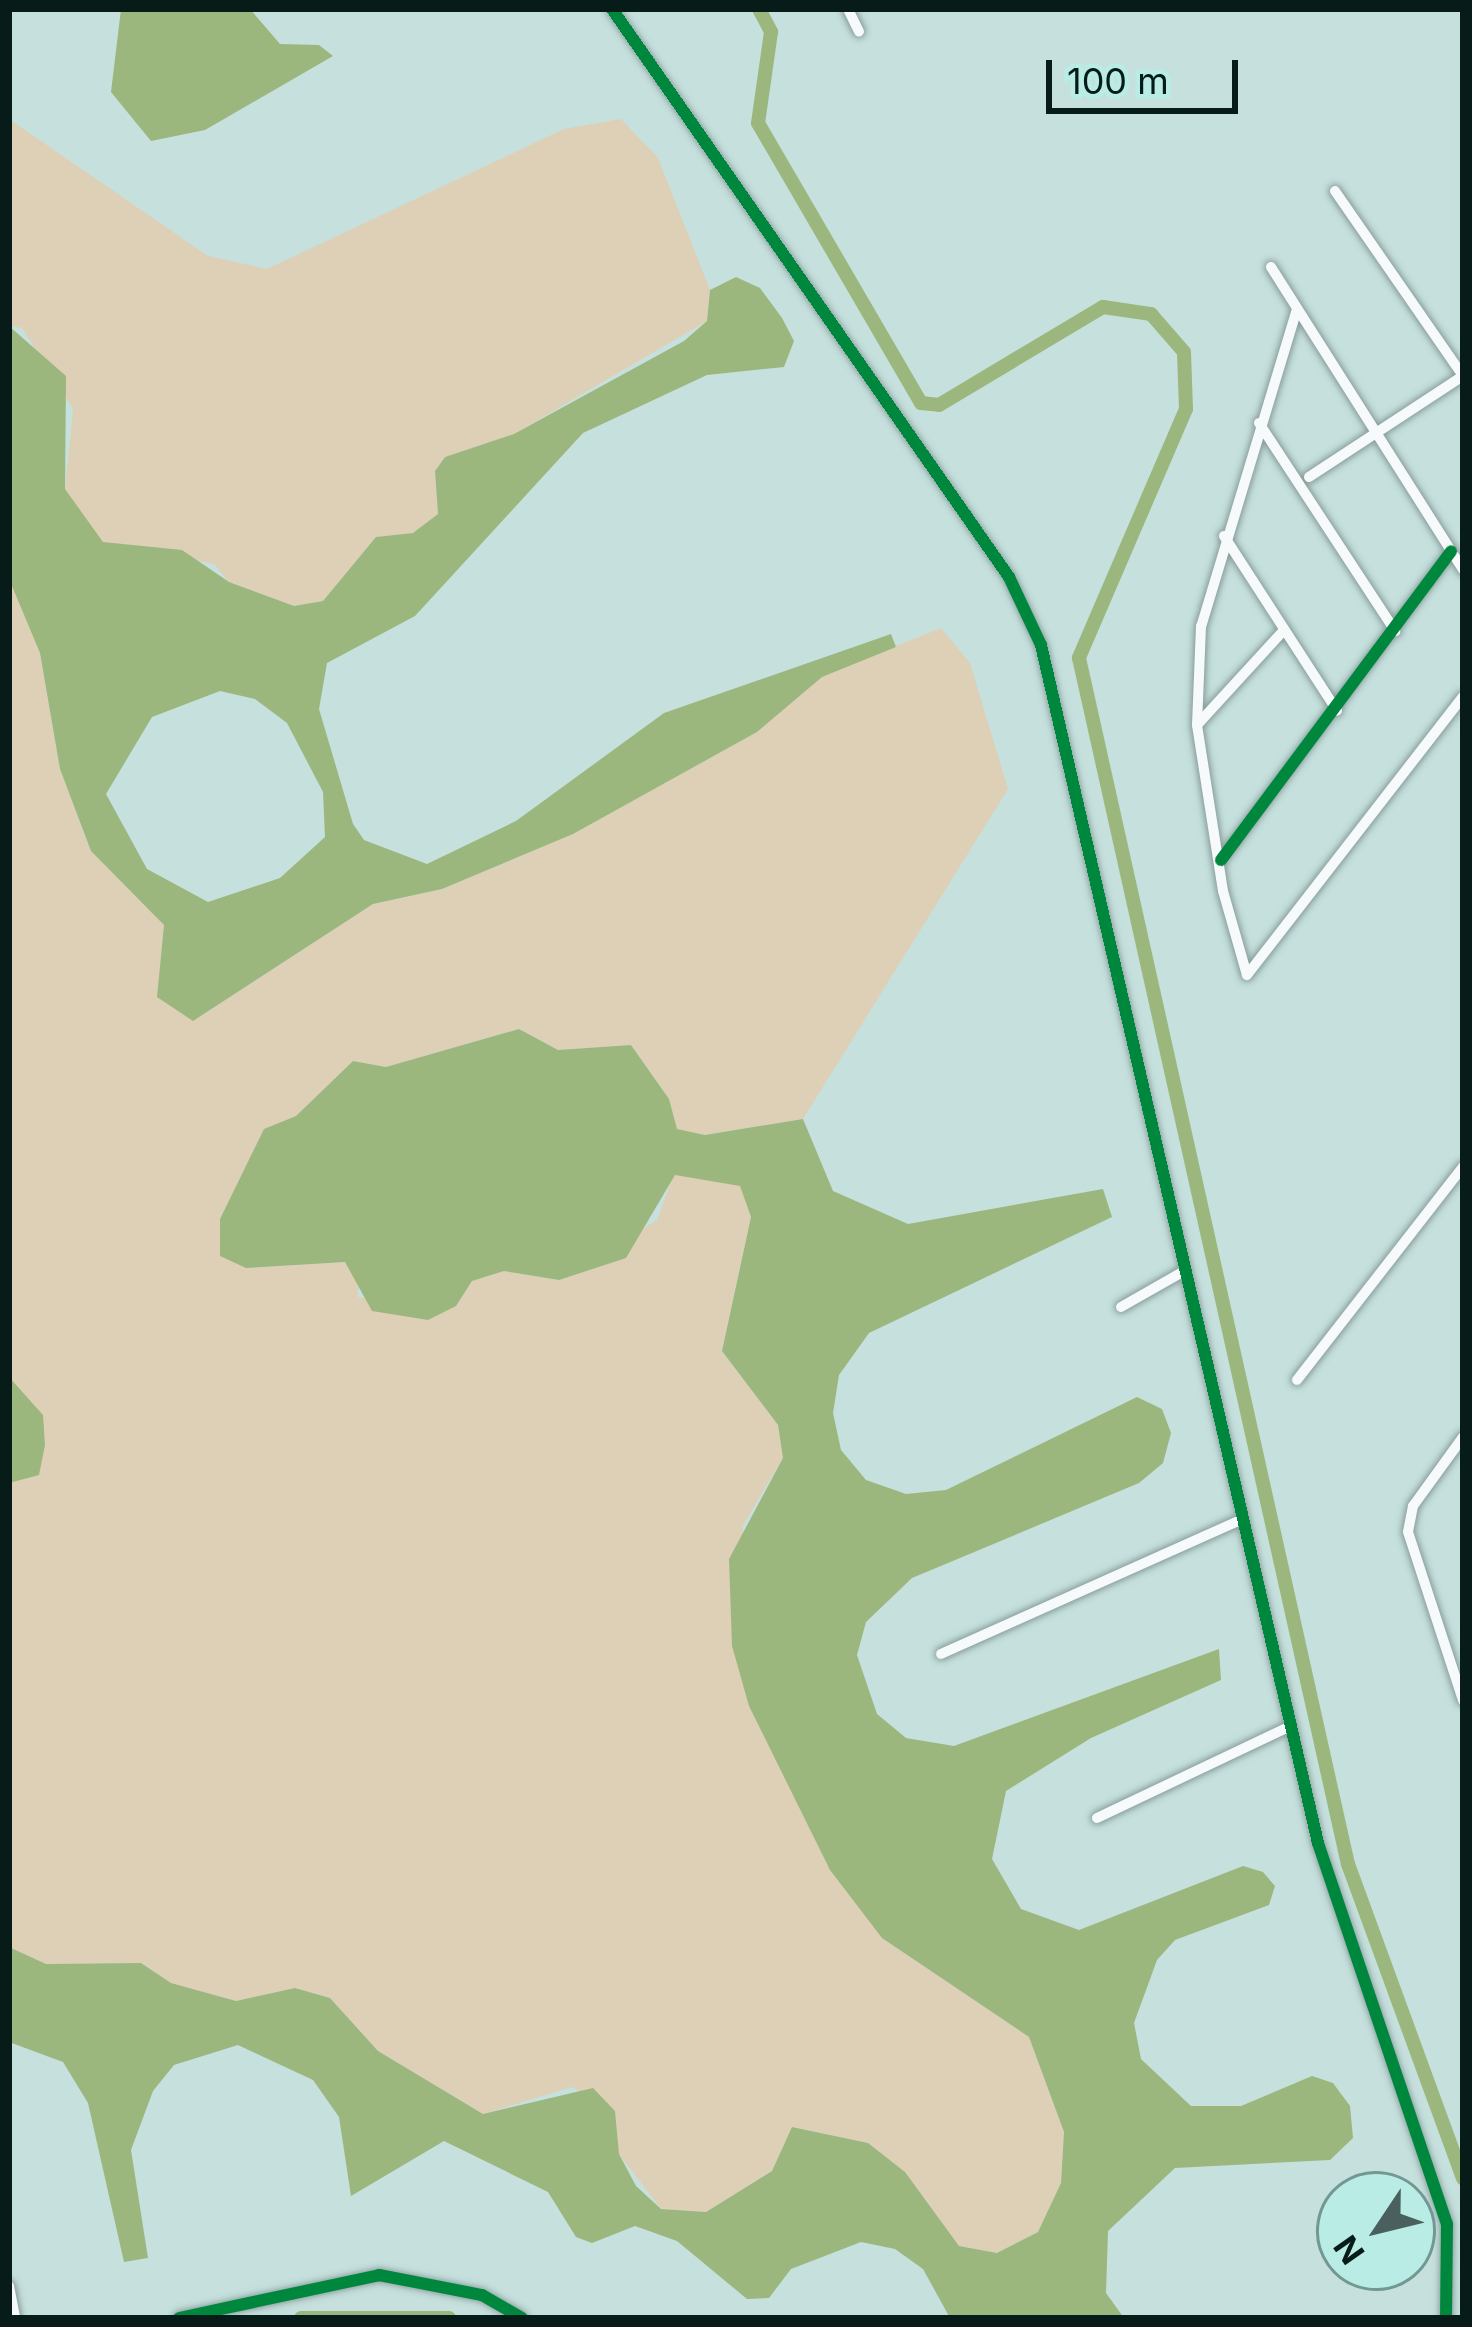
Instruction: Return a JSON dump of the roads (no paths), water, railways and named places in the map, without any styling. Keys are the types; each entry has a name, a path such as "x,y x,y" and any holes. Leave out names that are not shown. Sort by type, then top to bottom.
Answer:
{"street":[{"path":"613,9 1030,615 1082,797 1289,1726 1348,1950 1448,2224 1446,2318"},
{"path":"848,9 860,32"},
{"path":"1309,477 1463,376 1335,191"},
{"path":"1270,267 1463,570"},
{"path":"1297,309 1224,536 1201,626 1197,724 1237,955 1251,974 1463,697"},
{"path":"1259,423 1395,632"},
{"path":"1224,536 1337,712"},
{"path":"1221,860 1337,712 1451,551"},
{"path":"1197,724 1284,630"},
{"path":"1297,1380 1463,1167"},
{"path":"1121,1307 1184,1270"},
{"path":"1463,1437 1413,1506 1408,1532 1463,1700"},
{"path":"941,1654 1243,1519"},
{"path":"1097,1818 1289,1726"},
{"path":"179,2318 379,2276 482,2295 522,2318"},
{"path":"9,2286 14,2318"}],"waterway":[{"path":"759,9 771,32 758,123 921,403 939,405 1103,307 1151,314 1184,352 1186,409 1079,658 1348,1864 1463,2179"},
{"path":"301,2318 449,2318"}]}
